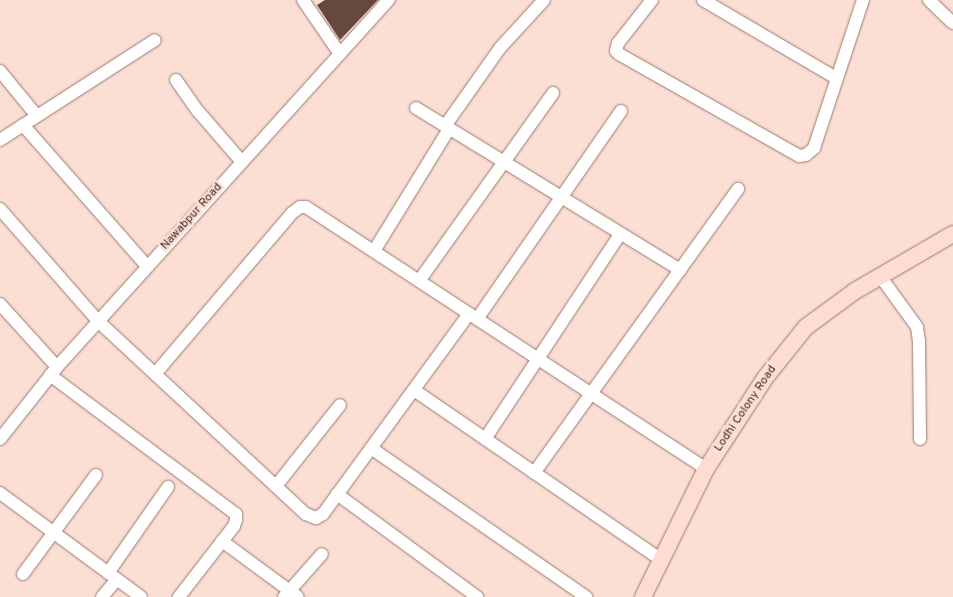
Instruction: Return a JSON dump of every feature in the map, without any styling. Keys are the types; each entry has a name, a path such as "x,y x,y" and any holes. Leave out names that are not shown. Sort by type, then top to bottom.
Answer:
{"main road":[{"name":"Lodhi Colony Road","path":"643,597 660,559 706,469 765,378 806,327 880,276 953,234"}],"street":[{"path":"303,0 340,54"},
{"name":"Nawabpur Road","path":"0,439 53,371 389,0"},
{"path":"374,251 447,128 500,48 544,0"},
{"path":"652,0 618,43 616,51 793,154 806,155 814,148 863,0"},
{"path":"702,0 836,78"},
{"path":"929,0 953,23"},
{"path":"0,140 155,40"},
{"path":"0,70 37,116"},
{"path":"176,80 198,111 242,162"},
{"path":"419,281 553,93"},
{"path":"416,108 680,270"},
{"path":"0,209 98,321 306,514 316,518 323,514 414,390 473,316 561,197 621,111"},
{"path":"23,125 148,266"},
{"path":"534,473 738,189"},
{"path":"155,374 300,207 306,207 706,469"},
{"path":"485,439 620,234"},
{"path":"880,276 916,327 919,341 920,439"},
{"path":"0,304 53,371 236,514 236,520 179,597"},
{"path":"414,390 660,559"},
{"path":"276,486 340,405"},
{"path":"371,448 586,597"},
{"path":"23,574 96,475"},
{"path":"102,597 112,576 168,487"},
{"path":"0,494 141,597"},
{"path":"337,494 477,597"},
{"path":"222,540 291,595 322,554"}],"building":[{"path":"325,0 378,0 340,40 317,5"}]}
